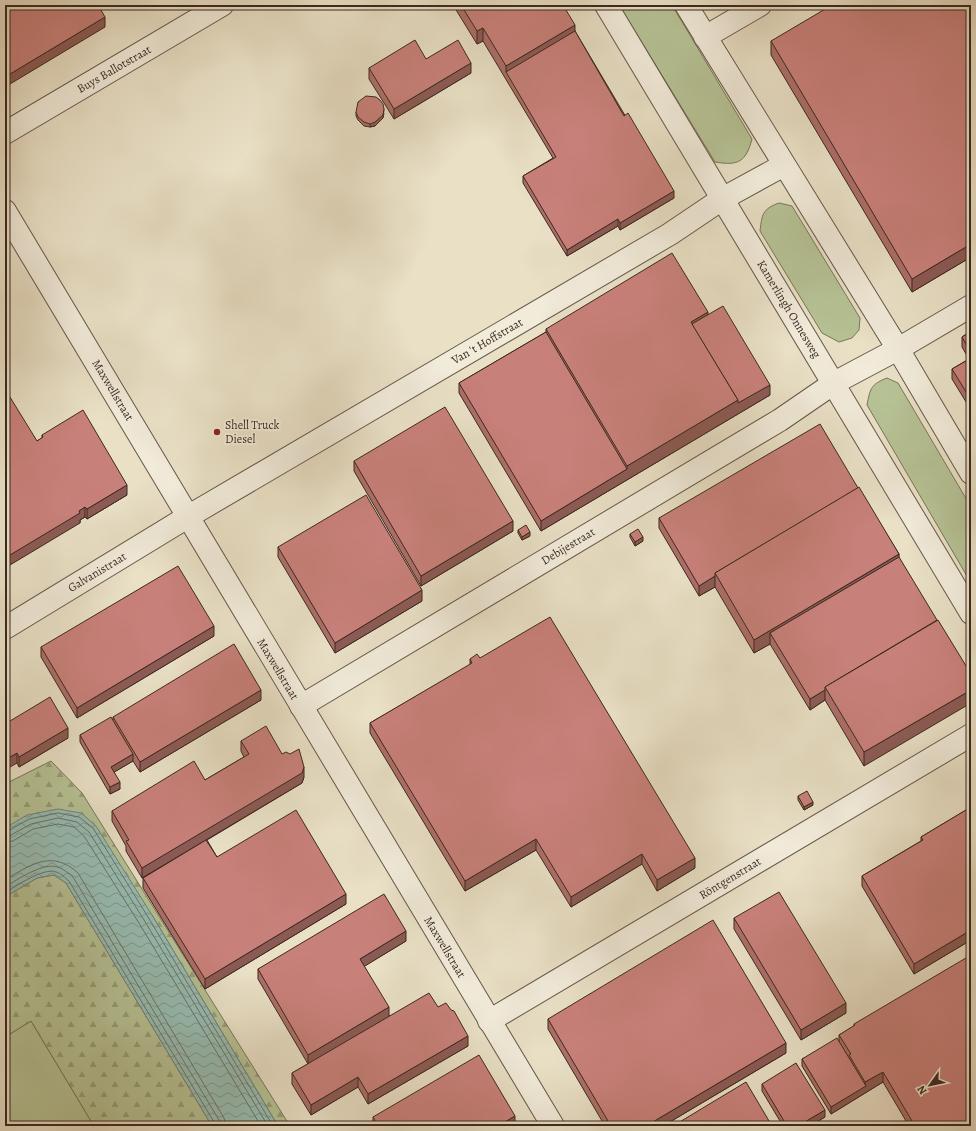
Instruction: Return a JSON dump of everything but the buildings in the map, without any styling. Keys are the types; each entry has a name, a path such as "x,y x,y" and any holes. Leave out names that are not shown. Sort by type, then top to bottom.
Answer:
{"street":[{"name":"Buys Ballotstraat","path":"5,133 222,5"},
{"name":"Kamerlingh Onnesweg","path":"606,5 971,613"},
{"path":"686,5 898,349 971,473"},
{"path":"705,37 760,5"},
{"name":"Van 't Hoffstraat","path":"188,516 670,234 722,199 784,165"},
{"name":"Maxwellstraat","path":"5,211 553,1126"},
{"name":"Debijestraat","path":"301,706 780,420 834,383 898,349 971,306"},
{"name":"Galvanistraat","path":"5,628 188,516"},
{"name":"Röntgenstraat","path":"489,1021 971,735"}],"green space":[{"path":"619,5 672,5 752,139 747,153 740,161 735,163 715,162"},
{"path":"779,203 792,206 860,318 859,330 852,338 839,342 822,333 760,231 762,217 766,210"},
{"path":"887,378 898,383 971,507 971,583 867,405 870,391 874,385"},
{"path":"51,761 82,793 290,1126 278,1126 152,915 5,828 5,784"},
{"path":"54,875 66,883 212,1126 94,1126 31,1021 5,1037 5,897 37,878"},
{"path":"31,1021 94,1126 5,1126 5,1037"}],"water":[{"path":"58,809 81,813 96,826 152,915 278,1126 212,1126 66,883 54,875 37,878 5,897 5,828 27,815"}],"place":[{"name":"Shell Truck Diesel","path":"217,432"}]}
